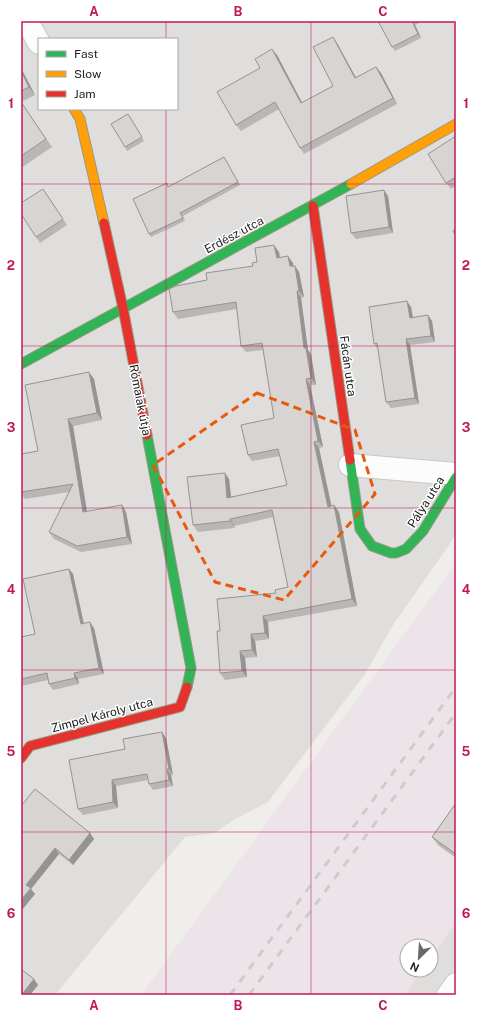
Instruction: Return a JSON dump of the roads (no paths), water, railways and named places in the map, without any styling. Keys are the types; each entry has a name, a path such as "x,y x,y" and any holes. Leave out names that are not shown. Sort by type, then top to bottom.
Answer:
{"street":[{"path":"27,21 38,41"},
{"name":"Rómaiak útja","path":"75,110 80,119 123,308 192,668 186,693"},
{"name":"Erdész utca","path":"21,364 313,206 456,124"},
{"name":"Fácán utca","path":"313,206 360,530"},
{"path":"350,465 456,475"},
{"name":"Pálya utca","path":"360,530 366,542 380,550 395,553 407,548 420,536 456,475"},
{"name":"Zimpel Károly utca","path":"21,758 30,746 180,708 186,693"},
{"path":"448,995 456,984"}],"railway":[{"path":"230,995 456,687"},
{"path":"249,995 456,713"}]}
